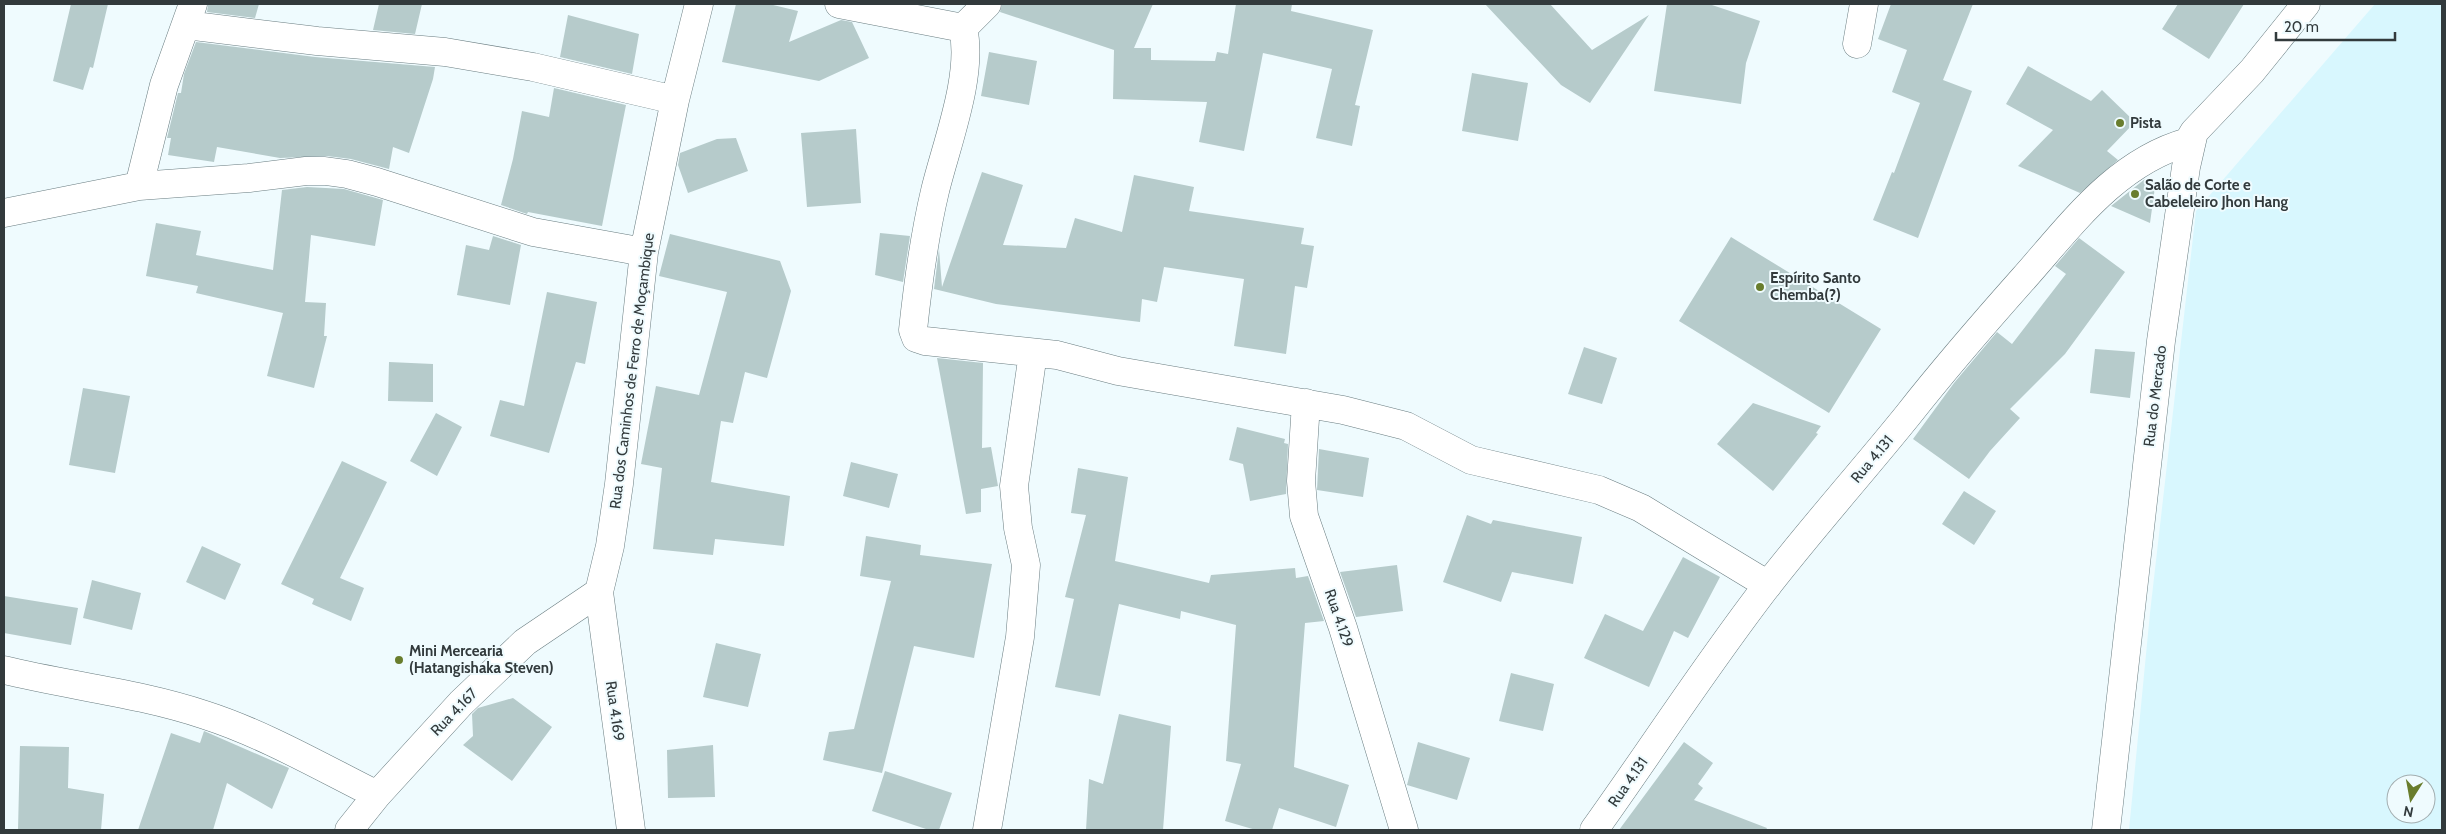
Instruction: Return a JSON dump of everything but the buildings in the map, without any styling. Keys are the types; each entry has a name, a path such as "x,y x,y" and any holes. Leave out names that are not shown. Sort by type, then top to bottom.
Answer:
{"street":[{"name":"Rua dos Caminhos de Ferro de Moçambique","path":"599,592 610,546 619,484 644,252 675,100 699,4"},
{"path":"839,4 962,28"},
{"path":"962,28 987,4"},
{"path":"1857,44 1864,4"},
{"path":"2194,132 2252,71 2306,4"},
{"path":"139,186 164,85 189,14 316,41 445,52 533,66 675,100"},
{"path":"962,28 966,53 962,80 925,238 913,330 916,338 925,341 1064,357 1118,372 1306,403 1406,426 1471,460 1600,490 1641,508 1768,585"},
{"name":"Rua 4.131","path":"1594,830 1702,673 1768,585 1966,342 2064,229 2138,163 2168,148 2188,142 2194,132"},
{"name":"Rua do Mercado","path":"2106,830 2161,341 2186,167 2194,132"},
{"path":"4,214 139,186 324,171 347,174 377,182 533,232 644,252"},
{"path":"986,830 1011,701 1020,637 1026,566 1018,528 1014,486 1033,353"},
{"name":"Rua 4.129","path":"1306,403 1301,481 1304,516 1343,628 1404,830"},
{"name":"Rua 4.167","path":"349,830 377,795 461,702 525,642 599,592"},
{"name":"Rua 4.169","path":"599,592 630,830"},
{"path":"4,670 109,690 203,714 286,750 377,795"}],"shaded area":[{"path":"2375,4 2442,4 2442,830 2129,830 2150,613 2196,211"}],"place":[{"name":"Pista","path":"2120,123"},
{"name":"Salão de Corte e Cabeleleiro Jhon Hang","path":"2135,194"},
{"name":"Espírito Santo Chemba(?)","path":"1760,287"},
{"name":"Mini Mercearia (Hatangishaka Steven)","path":"399,660"}]}
